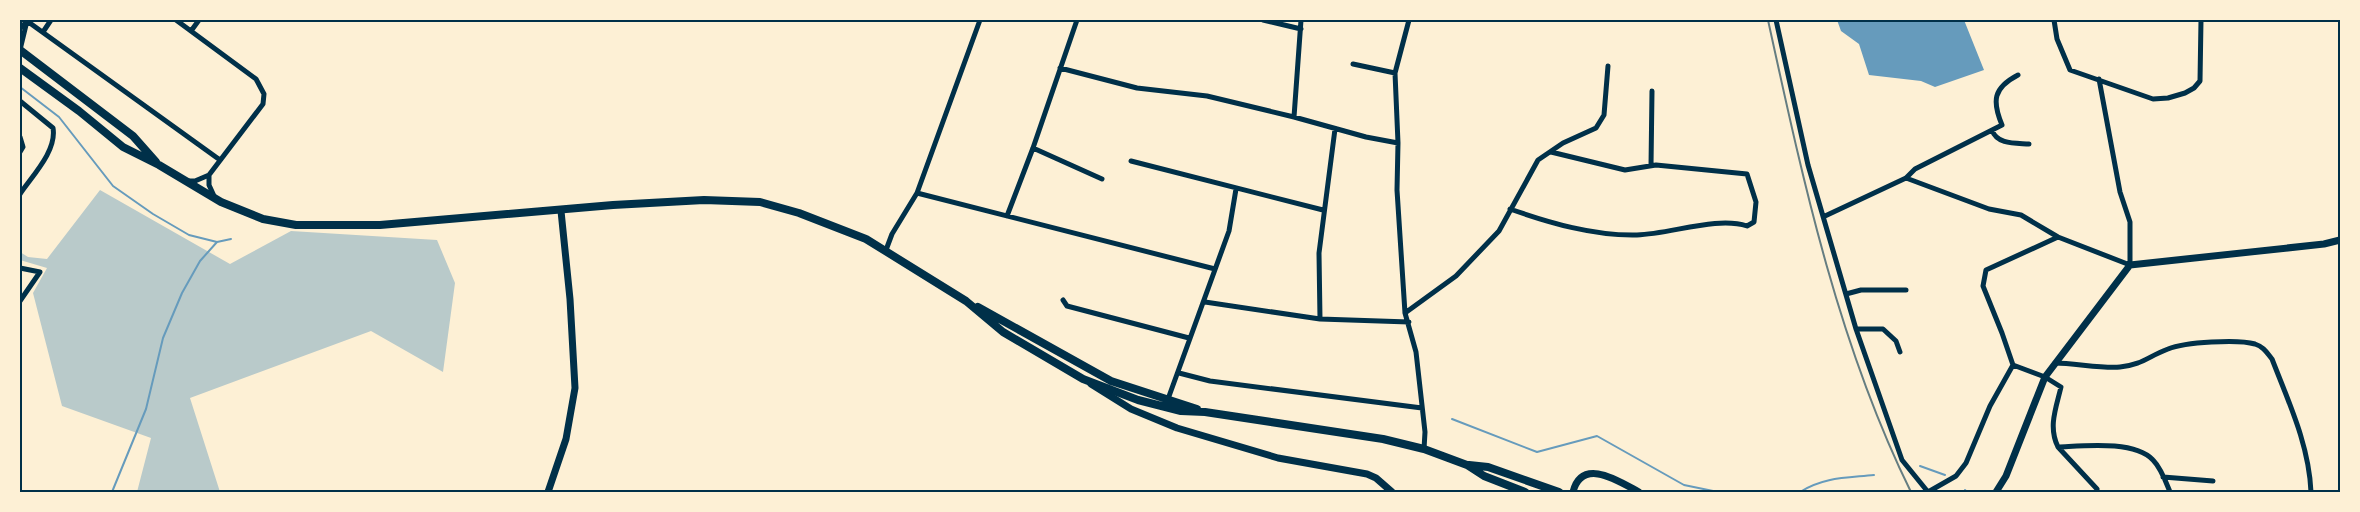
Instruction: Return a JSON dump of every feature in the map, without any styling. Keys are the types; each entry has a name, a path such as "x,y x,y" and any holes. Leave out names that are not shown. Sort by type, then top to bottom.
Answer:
{"main road":[{"path":"20,50 133,136 159,165"},
{"path":"20,68 123,147 215,198 263,219 296,225 380,225 613,205 692,201 760,202 799,213 866,239 966,301 1111,381 1205,412"},
{"path":"966,301 1003,332 1083,379 1118,394 1181,411 1205,412 1383,439 1424,448 1467,465 1484,477 1526,492"},
{"path":"1111,381 1118,394"},
{"path":"1467,465 1488,467 1559,492"}],"street":[{"path":"28,20 220,160"},
{"path":"20,28 28,20"},
{"path":"20,50 28,20"},
{"path":"43,32 51,20"},
{"path":"176,20 256,79 264,94 263,104 209,175 195,181 185,181"},
{"path":"191,31 199,20"},
{"path":"886,250 892,234 917,193 980,20"},
{"path":"1007,216 1077,20"},
{"path":"1263,20 1301,29"},
{"path":"1294,117 1302,20"},
{"path":"1409,20 1395,73 1398,143 1397,190 1405,313 1416,352 1425,432 1424,448"},
{"path":"1776,20 1808,165 1825,216 1856,329 1902,460 1928,492 1956,476 1966,463 1990,406 2013,365"},
{"path":"2055,20 2057,39 2070,69 2153,99 2185,93 2200,81 2201,20"},
{"path":"1353,64 1395,73"},
{"path":"1405,313 1456,276 1499,231 1538,160 1563,143 1596,128 1604,115 1608,66"},
{"path":"1060,68 1137,88 1207,96 1398,143"},
{"path":"1825,216 1906,178 1915,169 2002,125 1995,108 1995,99 2006,81 2018,75"},
{"path":"1996,492 2006,476 2044,378 2130,265 2130,222 2120,192 2099,79"},
{"path":"1651,166 1652,91"},
{"path":"20,101 53,128 55,137 45,159 20,194"},
{"path":"1320,319 1319,253 1335,129"},
{"path":"1992,130 1994,136 2001,140 2029,144"},
{"path":"20,137 23,147 20,152"},
{"path":"1033,148 1102,179"},
{"path":"1510,209 1545,221 1615,234 1649,234 1720,222 1734,222 1747,226 1754,222 1756,202 1747,174 1651,166 1625,170 1551,152"},
{"path":"1131,161 1323,210"},
{"path":"209,175 209,184 215,198"},
{"path":"1906,178 1989,209 2021,215 2058,237 2130,265 2324,244 2340,240"},
{"path":"1168,399 1229,231 1236,189"},
{"path":"917,193 1215,269"},
{"path":"548,492 566,439 574,387 570,299 561,211"},
{"path":"2058,237 1986,270 1983,286 2013,365 2061,387 2051,426 2053,438 2058,447 2097,489"},
{"path":"20,268 40,272 20,301"},
{"path":"1846,294 1861,290 1906,290"},
{"path":"1063,300 1067,306 1189,338"},
{"path":"1205,302 1320,319 1408,322"},
{"path":"1856,329 1883,328 1896,341 1900,352"},
{"path":"2055,363 2118,367 2143,363 2167,349 2184,344 2241,342 2255,344 2265,349 2272,359 2303,441 2310,466 2311,492"},
{"path":"1179,372 1210,381 1422,408"},
{"path":"1083,379 1131,409 1177,428 1278,458 1367,474 1376,478 1392,492"},
{"path":"1118,394 1131,409"},
{"path":"2058,447 2103,446 2137,449 2154,461 2170,492"},
{"path":"1573,492 1583,477 1595,473 1608,476 1639,492"},
{"path":"2163,477 2213,481"}],"shaded area":[{"path":"100,190 230,264 291,231 437,240 455,283 443,372 371,331 190,398 220,492 137,492 151,438 62,406 33,293 47,268 20,260 20,252 28,257 47,259"}],"water":[{"path":"1837,20 1964,20 1984,70 1935,87 1921,81 1869,75 1859,44 1841,31"}],"waterway":[{"path":"20,87 59,117 113,186 153,214 189,235 217,242"},
{"path":"112,492 146,409 163,338 182,293 200,261 217,242 231,239"},
{"path":"1452,419 1537,452 1597,436 1684,485 1718,492"},
{"path":"1920,466 1945,475"},
{"path":"1800,492 1818,483 1874,475"}],"railway":[{"path":"1768,20 1809,201 1843,320 1885,436 1911,492"}]}
